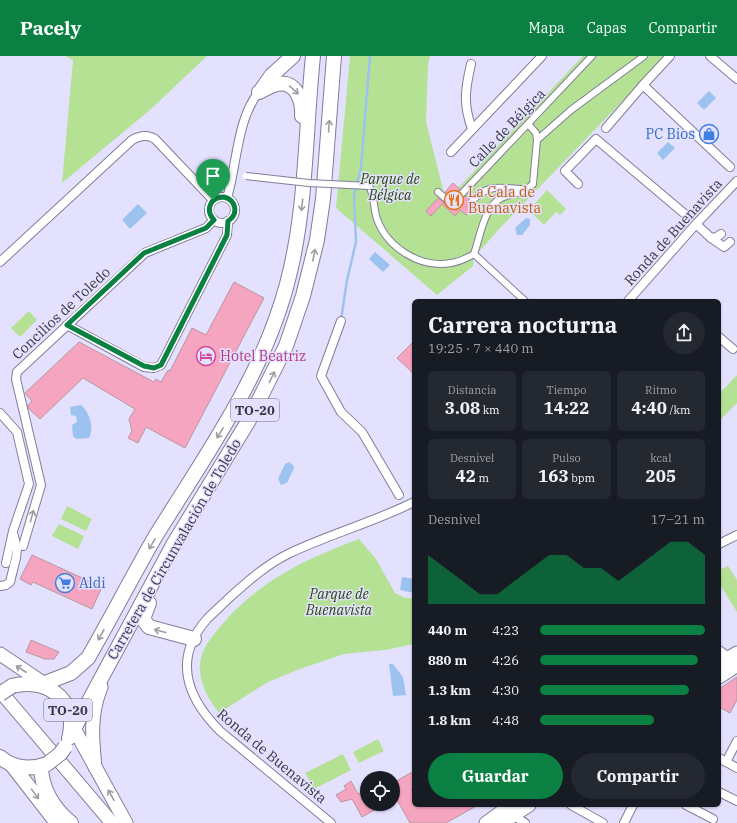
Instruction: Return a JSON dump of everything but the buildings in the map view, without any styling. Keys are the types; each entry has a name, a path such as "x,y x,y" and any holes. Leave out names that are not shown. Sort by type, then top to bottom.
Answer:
{"highway":[{"path":"259,92 271,76 293,56"},
{"name":"Carretera de Circunvalación de Toledo","path":"4,690 21,683 43,685 71,673 88,658 155,538 245,390 269,339 286,286 300,220 313,56"},
{"name":"Carretera de Circunvalación de Toledo","path":"44,765 54,760 70,734 186,523 259,403 273,375 295,323 310,269 322,206 334,56"},
{"path":"259,92 280,83 286,84 298,92 301,99 302,142 305,166"},
{"path":"186,523 184,539 144,613 143,619 145,624 154,629 194,638"},
{"name":"TO-20","path":"43,685 55,692 64,702 69,714 70,734"},
{"path":"0,757 12,765 57,823"},
{"path":"12,765 27,768 44,765 41,776 46,792 60,812 72,823"}],"main road":[{"path":"95,767 92,728 94,708 101,688 131,624"},
{"path":"2,654 43,685"},
{"path":"721,673 729,659"},
{"path":"4,690 112,823"},
{"path":"70,734 95,767 126,823"},
{"path":"486,823 522,807"},
{"path":"502,823 512,810"}],"street":[{"path":"451,152 542,56"},
{"name":"Calle de Bélgica","path":"438,192 452,204 592,56"},
{"path":"537,140 572,110 644,56"},
{"path":"606,128 670,56"},
{"path":"710,56 737,79"},
{"path":"470,64 466,86 466,110 472,129"},
{"path":"643,85 730,167"},
{"path":"227,198 234,174 243,124 250,106 259,92"},
{"path":"246,176 309,183 369,186 374,195 377,218 390,242 400,250 425,262 439,264 452,263 474,254 491,208 500,199 529,189 535,180 537,140 536,133 528,124"},
{"path":"0,262 137,137 148,136 155,138 213,200"},
{"path":"578,184 565,171 596,139 686,216"},
{"name":"Ronda de Buenavista","path":"630,299 696,224 737,181"},
{"path":"472,201 482,191 491,188 505,187 529,189"},
{"path":"220,197 227,198 234,203 235,211 232,219 221,223 214,220 209,208 213,200 220,197"},
{"name":"Concilios de Toledo","path":"23,546 41,486 16,379 17,372 144,253 206,228 214,220"},
{"path":"67,325 144,366 154,368 161,365 227,235 228,221"},
{"path":"696,224 711,238 724,247 730,242"},
{"path":"711,238 717,238 721,234"},
{"path":"474,254 523,299"},
{"path":"341,321 321,376 341,412 362,432 399,495"},
{"path":"721,339 733,349"},
{"path":"0,413 17,432 29,484 12,531 10,549 3,565"},
{"name":"Ronda de Buenavista","path":"331,823 220,731 203,712 192,693 187,675 189,656 194,638 207,619 250,579 280,559 306,546 381,517 412,503"},
{"path":"0,586 6,585 10,582 13,569 17,549 12,531"},
{"path":"721,543 737,535"},
{"path":"3,565 10,564 13,569"},
{"path":"737,741 723,760 737,768"},
{"path":"721,793 737,801"},
{"path":"624,823 632,807"},
{"path":"690,807 713,819"},
{"path":"583,809 603,823"},
{"path":"512,810 525,823"}],"green space":[{"path":"65,56 207,56 151,109 62,183 73,60"},
{"name":"Parque de Bélgica","path":"350,56 430,56 428,65 426,122 446,201 583,56 666,56 502,226 474,257 473,266 437,295 336,208"},
{"path":"547,190 566,209 560,215 556,212 544,225 529,210"},
{"path":"29,311 37,320 20,337 11,328"},
{"path":"737,375 737,403 721,419 721,392"},
{"path":"67,506 92,519 86,531 61,519"},
{"path":"59,524 84,536 78,549 52,536"},
{"name":"Parque de Buenavista","path":"359,539 376,559 395,593 405,598 412,598 412,644 385,650 344,654 300,669 268,682 219,713 206,692 200,675 202,654 206,645 230,616 262,587 298,565"},
{"path":"728,566 737,580 737,612 721,586 721,569"},
{"path":"378,739 384,751 359,763 353,752"},
{"path":"343,754 351,770 314,789 305,773"}],"water":[{"path":"709,91 716,98 704,110 697,103"},
{"path":"668,142 675,148 663,160 657,153"},
{"path":"138,204 147,213 130,229 122,220"},
{"path":"526,218 530,219 530,225 522,235 517,235 515,228"},
{"path":"375,252 390,265 383,272 369,259"},
{"path":"81,405 89,416 91,434 89,438 76,439 73,436 72,425 77,422 76,416 71,415 70,407"},
{"path":"289,462 294,466 294,468 287,483 281,485 278,479 285,464"},
{"path":"402,577 412,579 412,593 400,590"},
{"path":"389,664 393,664 403,677 406,695 393,696"}],"waterway":[{"path":"341,320 347,280 356,242 354,195 361,168 370,56"}],"place":[{"name":"PC Bios","path":"709,134"},
{"name":"La Cala de Buenavista","path":"454,200"},
{"name":"Hotel Beatriz","path":"206,356"},
{"name":"Aldi","path":"65,583"}],"route":[{"path":"224,197 231,200 235,207 234,216 228,221 227,235 161,365 154,368 144,366 67,325 144,253 206,228 214,220 211,217 209,208 213,200 224,197"}]}
